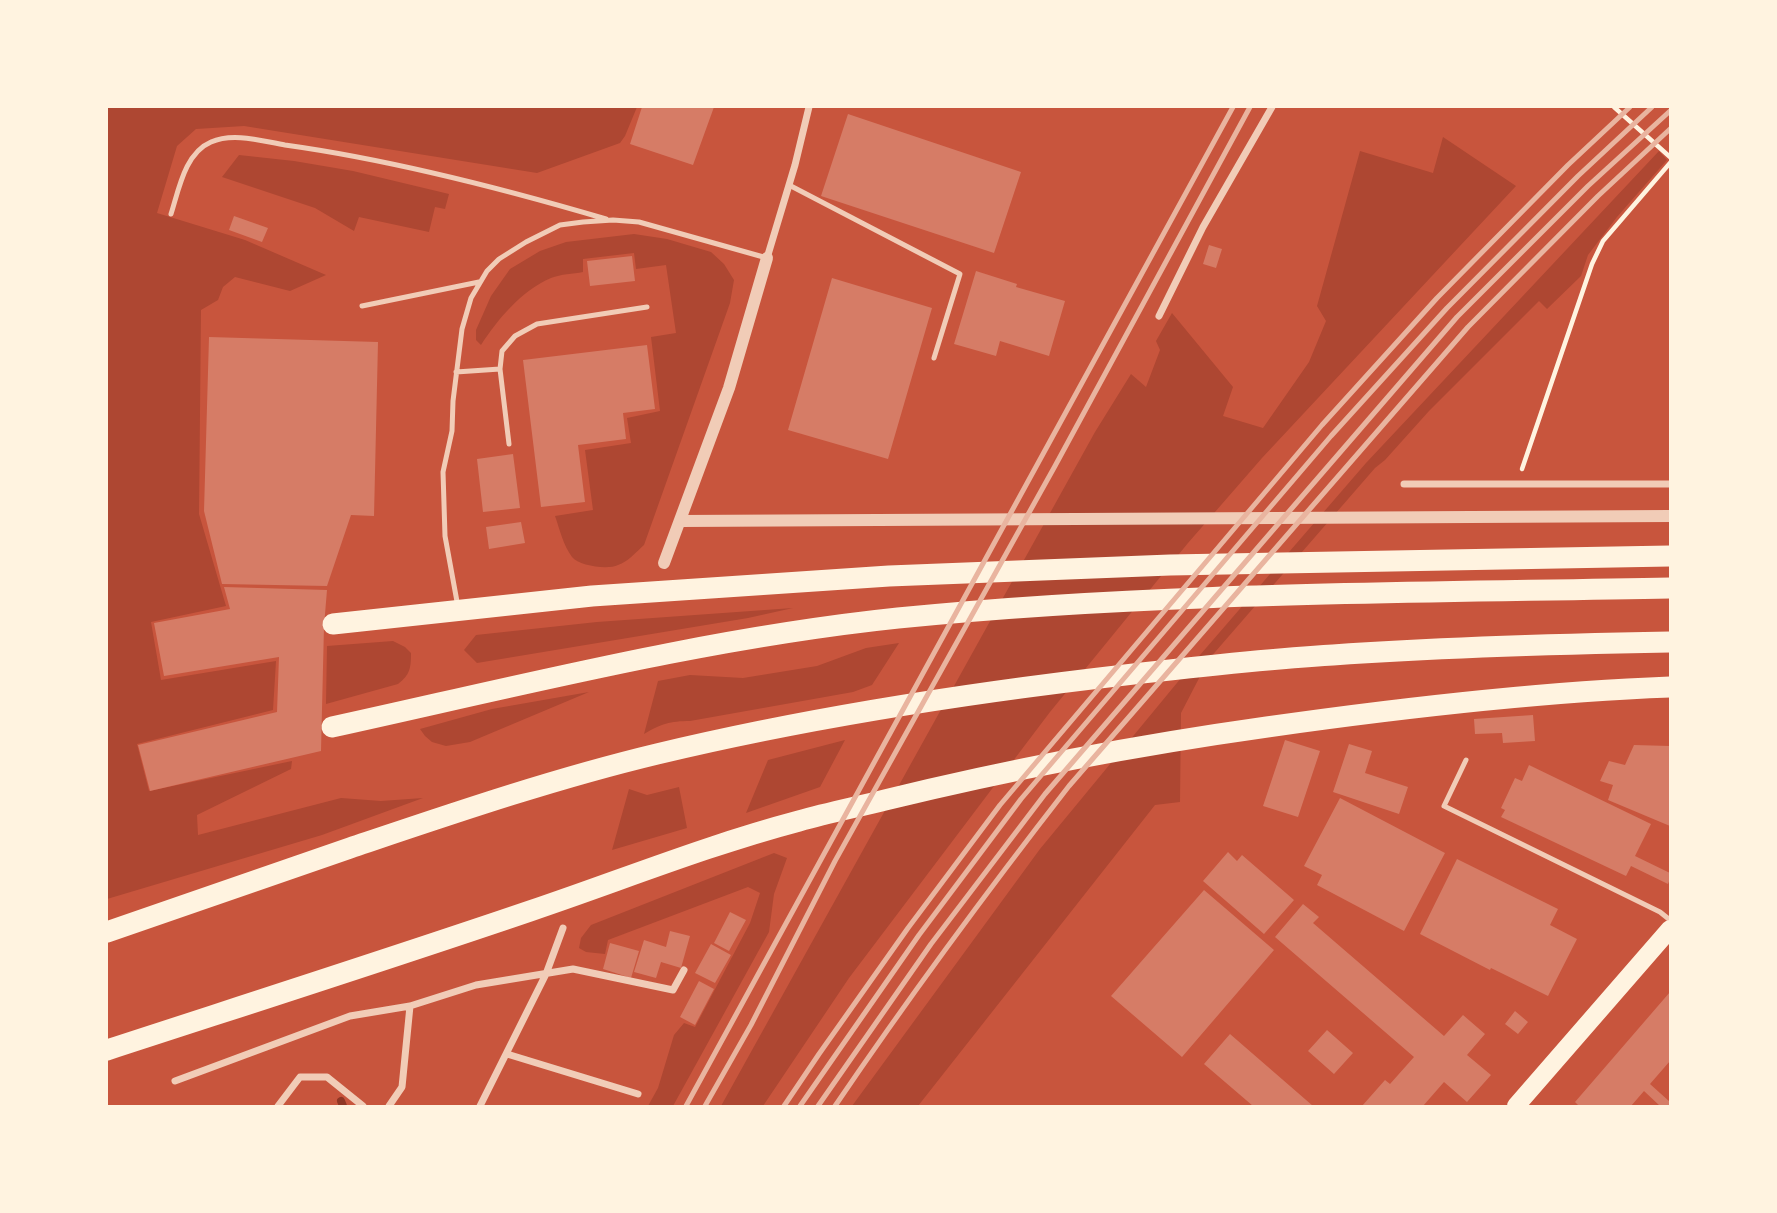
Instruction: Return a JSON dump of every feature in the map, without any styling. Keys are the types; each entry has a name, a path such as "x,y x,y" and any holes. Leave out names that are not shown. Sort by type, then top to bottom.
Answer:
{"highway":[{"path":"333,624 592,596 890,576 1183,565 1670,556"},
{"path":"332,727 658,655 895,619 1022,607 1175,599 1670,588"},
{"path":"107,932 550,783 655,755 883,708 1040,685 1332,655 1670,642"},
{"path":"107,1050 369,965 687,856 798,821 930,789 1063,760 1350,715 1477,701 1627,688 1670,687"}],"main road":[{"path":"1516,1106 1669,930"}],"street":[{"path":"664,563 729,388 789,186 809,107"},
{"path":"1159,316 1203,227 1272,107"},
{"path":"1404,485 1670,485"},
{"path":"680,521 1670,516"},
{"path":"480,1106 546,974 563,928"},
{"path":"176,1081 350,1016 410,1006 476,985 573,969 673,990 684,970"},
{"path":"389,1106 402,1087 410,1006"},
{"path":"507,1054 638,1094"},
{"path":"278,1106 300,1077 327,1077 363,1106"}],"lane":[{"path":"171,214 183,176 194,154 211,142 232,137 358,156 613,220"},
{"path":"789,186 960,274 934,358"},
{"path":"458,609 445,536 443,472 452,431 462,329 479,282 499,259 560,225 613,220 639,222 767,258"},
{"path":"362,306 479,282"},
{"path":"509,444 500,369 502,351 515,336 537,324 647,307"},
{"path":"456,372 500,369"},
{"path":"1466,760 1444,806 1660,912 1669,930"}],"path":[{"path":"1614,107 1670,157"},
{"path":"1517,484 1592,264 1603,242 1670,163"}],"shaded area":[{"path":"107,107 637,107 620,143 537,173 244,126 196,129 177,146 157,213 245,240 326,275 290,291 235,277 223,287 218,300 201,310 199,514 226,606 151,622 161,680 276,661 273,710 137,744 149,791 292,761 291,769 197,815 198,835 341,798 381,801 423,798 322,835 107,899"},
{"path":"1443,137 1516,186 1262,458 1188,543 1050,712 849,978 763,1106 721,1106 1095,432 1131,374 1146,387 1160,350 1156,341 1172,313 1233,387 1223,416 1263,428 1309,362 1326,321 1317,306 1360,151 1433,173"},
{"path":"1659,151 1667,160 1588,255 1581,276 1547,309 1539,301 1429,411 1375,468 1209,659 1181,713 1180,802 1155,805 918,1106 852,1106 1040,849 1200,655 1366,463"},
{"path":"239,155 353,171 449,194 445,209 435,207 429,232 359,217 354,231 315,208 222,177"},
{"path":"634,234 667,239 711,252 724,264 734,280 730,303 644,545 622,564 601,567 581,563 572,557 555,516 593,510 585,450 631,443 627,418 660,411 651,337 676,333 666,265 636,269 634,253 583,259 583,272 551,278 520,298 481,345 476,340 476,330 491,296 510,269 540,251 566,242"},
{"path":"793,608 748,618 477,663 464,650 476,635 597,622"},
{"path":"393,641 411,653 409,671 402,681 326,704 327,646"},
{"path":"899,643 872,685 853,692 690,721 671,722 644,734 658,681 690,675 743,678 817,666 866,648"},
{"path":"589,692 470,742 446,746 432,742 420,729 492,709"},
{"path":"845,740 820,787 746,813 768,760"},
{"path":"679,787 687,828 612,850 629,789 647,795"},
{"path":"774,853 787,858 774,894 769,932 673,1106 648,1106 658,1088 674,1035 684,1023 695,1027 750,923 760,893 748,887 608,940 605,954 586,952 579,948 581,938 591,925"}],"building":[{"path":"642,107 714,107 693,165 630,144"},
{"path":"848,114 1021,172 994,253 821,196"},
{"path":"234,216 268,228 262,242 229,230"},
{"path":"1209,245 1222,249 1216,268 1203,264"},
{"path":"632,256 635,281 590,286 587,261"},
{"path":"976,271 1017,284 1016,287 1065,301 1049,356 1000,341 996,356 954,344"},
{"path":"832,278 932,308 888,459 788,430"},
{"path":"209,337 378,342 374,516 351,515 327,586 222,584 204,511"},
{"path":"647,345 655,409 623,413 626,439 578,445 585,502 541,507 523,360"},
{"path":"513,454 520,508 483,512 477,459"},
{"path":"521,522 525,543 489,549 486,527"},
{"path":"224,587 327,590 321,751 150,791 138,745 277,712 279,657 164,676 154,623 230,609"},
{"path":"1533,715 1535,741 1503,743 1502,733 1475,734 1474,719"},
{"path":"1285,740 1320,751 1298,817 1263,806"},
{"path":"1349,744 1372,751 1365,773 1408,787 1399,814 1333,792"},
{"path":"1634,745 1670,746 1670,826 1608,800 1613,785 1600,781 1609,761 1625,765"},
{"path":"1529,765 1651,824 1635,856 1670,873 1668,884 1631,866 1626,876 1501,817 1505,810 1501,808 1515,778 1522,781"},
{"path":"1340,798 1445,853 1404,931 1317,885 1322,875 1304,866"},
{"path":"1228,852 1237,861 1242,855 1294,900 1264,934 1203,881"},
{"path":"1457,859 1558,909 1550,925 1577,939 1548,996 1420,934"},
{"path":"1204,890 1274,950 1182,1057 1111,996"},
{"path":"1303,904 1319,917 1313,923 1444,1036 1463,1015 1485,1034 1467,1055 1491,1075 1467,1102 1444,1082 1423,1106 1362,1106 1385,1080 1390,1084 1414,1057 1275,937"},
{"path":"730,912 746,920 729,951 714,943"},
{"path":"670,931 690,936 681,968 661,962 656,978 634,972 644,940 666,947"},
{"path":"610,943 639,951 631,978 603,969"},
{"path":"711,944 731,955 715,983 695,973"},
{"path":"699,981 714,989 695,1025 680,1017"},
{"path":"1670,992 1670,1061 1650,1084 1670,1102 1670,1106 1660,1106 1644,1091 1631,1106 1579,1106 1575,1102"},
{"path":"1515,1011 1528,1022 1518,1034 1505,1024"},
{"path":"1327,1030 1353,1053 1334,1074 1308,1051"},
{"path":"1230,1034 1313,1106 1253,1106 1204,1064"}],"waterway":[{"path":"341,1101 343,1106"}],"railway":[{"path":"686,1106 1233,107"},
{"path":"705,1106 751,1025 835,861 1055,466 1250,107"},
{"path":"784,1106 908,928 1000,805 1322,425 1437,298 1568,165 1630,107"},
{"path":"800,1106 919,935 1021,799 1331,436 1447,308 1578,176 1652,107"},
{"path":"818,1106 931,944 1045,794 1457,317 1588,186 1670,111"},
{"path":"835,1106 949,944 1069,786 1468,327 1598,196 1670,129"}]}
